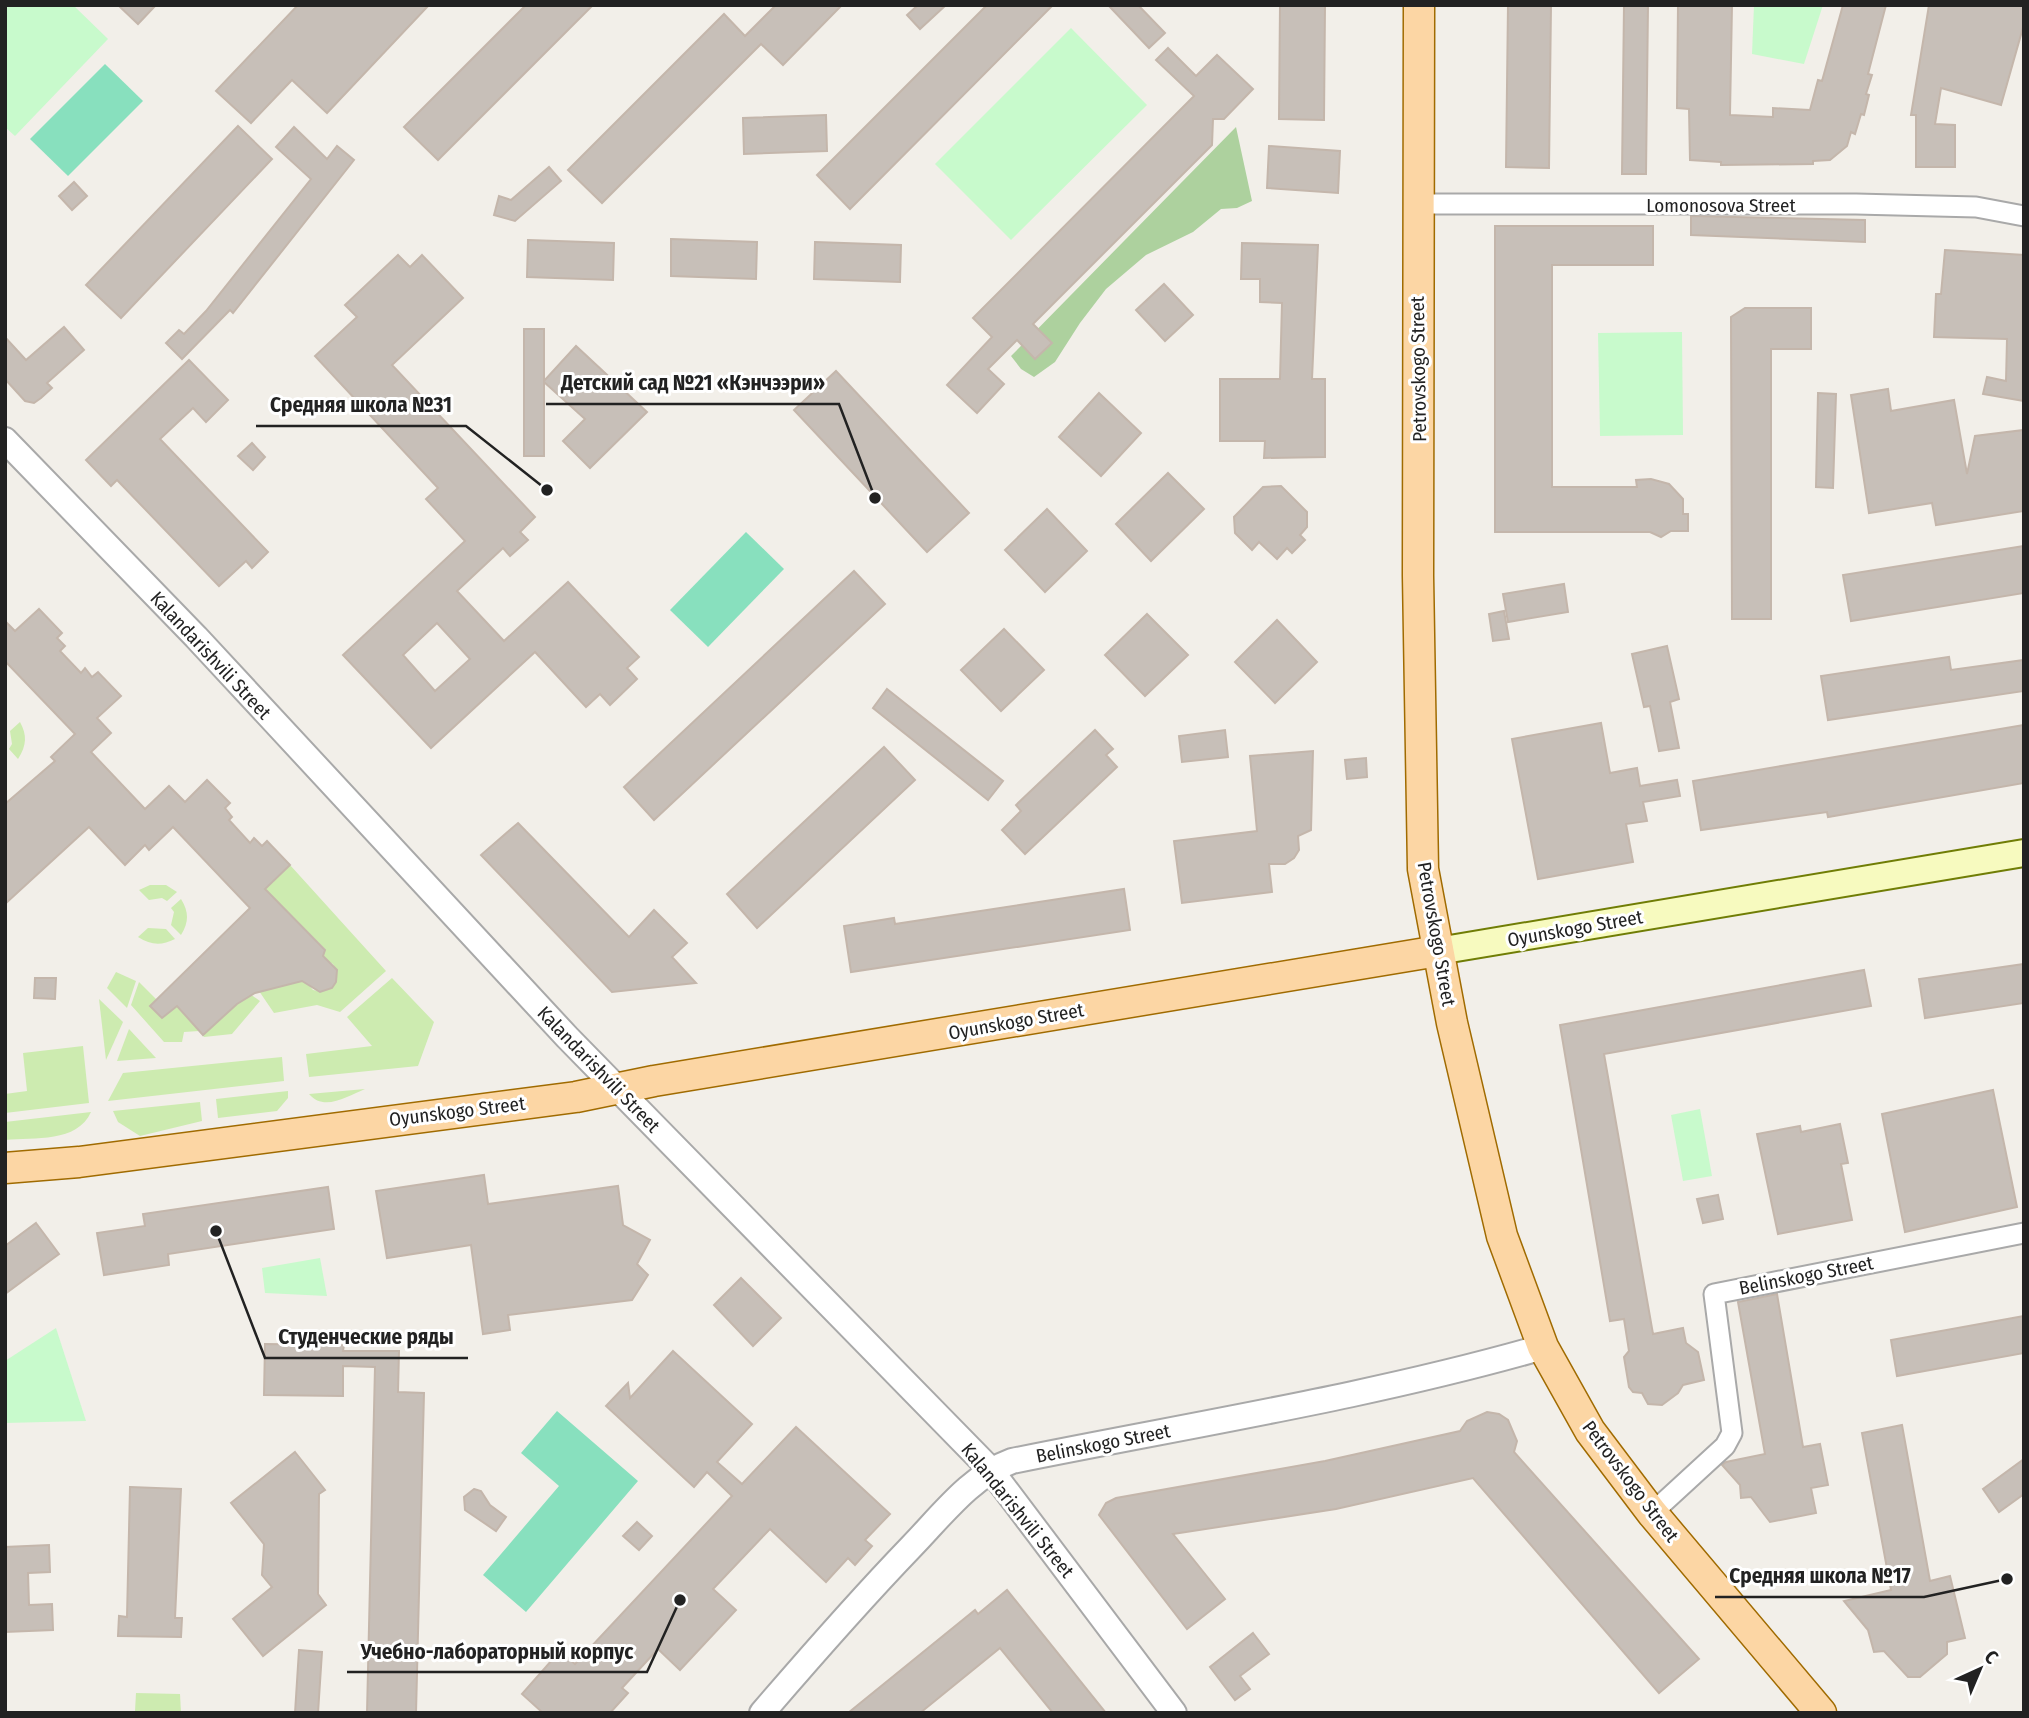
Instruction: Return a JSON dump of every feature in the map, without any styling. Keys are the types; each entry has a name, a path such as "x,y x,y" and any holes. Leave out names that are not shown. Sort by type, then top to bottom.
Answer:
{"main road":[{"name":"Petrovskogo Street","path":"1419,5 1416,204 1423,869 1438,951 1502,1236 1543,1347 1590,1431 1652,1513 1821,1713"},
{"name":"Oyunskogo Street","path":"5,1168 79,1162 576,1097 2024,853"}],"street":[{"name":"Lomonosova Street","path":"1416,204 1856,204 1976,207 2024,216"},
{"name":"Kalandarishvili Street","path":"5,440 196,638 616,1089 990,1469 1174,1713"},
{"name":"Belinskogo Street","path":"1652,1513 1725,1446 1732,1433 1714,1294 2024,1233"},
{"name":"Belinskogo Street","path":"762,1713 859,1601 950,1506 990,1469 1012,1461 1494,1361 1543,1347"}],"green space":[{"path":"5,5 73,5 108,39 15,136 5,127"},
{"path":"1754,5 1823,5 1804,64 1752,54"},
{"path":"1071,28 1147,105 1011,240 935,164"},
{"path":"105,64 143,101 68,176 30,139"},
{"path":"1236,127 1252,201 1237,208 1221,209 1193,232 1146,255 1106,289 1055,362 1034,377 1021,369 1011,356"},
{"path":"1682,332 1683,435 1600,436 1598,333"},
{"path":"746,532 784,569 708,647 670,610"},
{"path":"20,722 25,740 18,759 9,749 12,744 10,731"},
{"path":"290,865 386,971 340,1012 317,1005 274,1013 259,991 305,980 313,990 322,991 332,987 337,976 333,964 322,958 325,949 265,889"},
{"path":"150,885 166,885 177,892 167,901 162,898 149,900 139,890"},
{"path":"181,899 187,917 181,935 171,925 174,912 171,908"},
{"path":"148,928 166,929 175,939 156,944 138,937"},
{"path":"116,972 136,981 127,1008 107,988"},
{"path":"392,978 434,1022 418,1066 309,1077 306,1054 372,1046 347,1017"},
{"path":"139,982 157,1000 150,1006 162,1018 177,1006 185,1015 204,1021 243,989 260,1001 232,1034 204,1037 199,1031 184,1032 182,1042 164,1042 131,1005"},
{"path":"99,999 123,1022 106,1060"},
{"path":"129,1029 156,1058 117,1061"},
{"path":"83,1046 89,1103 5,1113 5,1094 27,1091 23,1053"},
{"path":"282,1057 284,1081 108,1101 123,1073"},
{"path":"365,1089 329,1102 322,1102 309,1094"},
{"path":"288,1091 288,1098 277,1111 218,1118 216,1099"},
{"path":"200,1102 202,1121 140,1136 118,1122 113,1111"},
{"path":"1700,1109 1712,1176 1683,1181 1671,1115"},
{"path":"91,1112 85,1122 66,1134 5,1140 5,1122"},
{"path":"320,1258 327,1296 265,1293 262,1268"},
{"path":"56,1328 86,1421 5,1423 5,1361"},
{"path":"557,1411 638,1481 526,1612 483,1575 559,1486 521,1453"},
{"path":"136,1693 180,1694 181,1713 135,1711"}],"building":[{"path":"118,5 156,5 138,24"},
{"path":"298,5 429,5 327,113 292,80 251,123 216,91"},
{"path":"526,5 593,5 438,160 404,127"},
{"path":"776,5 842,5 783,65 761,44 602,203 568,170 724,14 745,36"},
{"path":"918,5 946,5 920,29 907,15"},
{"path":"987,5 1053,5 850,209 817,175"},
{"path":"1108,5 1138,5 1165,33 1149,48"},
{"path":"1280,5 1325,5 1324,120 1279,119"},
{"path":"1508,5 1551,5 1549,168 1506,167"},
{"path":"1624,5 1648,5 1646,174 1622,174"},
{"path":"1678,5 1732,5 1730,115 1773,117 1773,108 1810,110 1818,80 1822,81 1843,5 1886,5 1868,74 1872,75 1866,94 1869,95 1864,115 1861,114 1855,134 1851,132 1847,146 1830,160 1813,161 1813,164 1721,165 1721,162 1690,160 1689,109 1677,108"},
{"path":"1929,5 2024,5 2024,24 2001,105 1941,88 1935,124 1955,125 1955,167 1916,167 1916,115 1911,115"},
{"path":"1168,48 1196,76 1217,55 1253,89 1224,119 1213,119 1212,145 1033,324 1052,343 1035,359 1017,340 988,369 1004,384 977,413 947,385 992,337 973,318 1194,96 1156,60"},
{"path":"826,115 827,151 744,154 743,118"},
{"path":"238,126 272,159 121,318 86,285"},
{"path":"294,127 327,159 337,146 354,160 233,313 230,310 182,359 166,343 179,330 184,334 206,311 311,179 276,147"},
{"path":"1269,146 1340,151 1338,193 1267,188"},
{"path":"549,167 561,181 515,221 494,215 499,196 511,200"},
{"path":"74,182 87,196 72,210 59,196"},
{"path":"1691,216 1865,220 1865,242 1691,235"},
{"path":"1495,226 1653,226 1653,265 1552,265 1552,487 1637,487 1636,480 1651,479 1669,484 1683,499 1683,514 1688,514 1688,531 1671,531 1661,537 1650,532 1495,532"},
{"path":"671,239 757,242 756,279 671,276"},
{"path":"528,240 614,243 613,280 527,277"},
{"path":"815,242 901,245 900,282 814,279"},
{"path":"1242,243 1318,245 1312,379 1325,379 1325,457 1264,458 1265,441 1220,441 1220,379 1280,379 1282,303 1260,302 1260,279 1241,279"},
{"path":"1945,250 2024,255 2024,401 1983,394 1987,377 2006,381 2007,339 1934,337 1936,294 1941,294"},
{"path":"398,255 410,267 422,255 463,298 392,365 535,517 520,532 528,540 510,556 503,548 457,591 504,641 568,582 639,657 627,668 637,679 610,705 600,694 586,707 535,652 431,748 343,655 465,541 426,499 438,488 315,356 357,317 345,305","holes":["437,623 470,659 435,691 403,655"]},
{"path":"1164,284 1193,315 1165,341 1136,310"},
{"path":"1745,308 1811,308 1811,349 1771,349 1771,619 1732,619 1731,317"},
{"path":"64,327 84,350 47,383 52,388 41,398 34,403 25,401 5,379 5,337 26,360"},
{"path":"524,329 544,329 544,381 576,346 647,412 590,468 563,441 585,419 544,382 544,456 524,456"},
{"path":"189,360 228,400 206,422 193,408 160,439 268,552 252,568 246,561 219,586 117,480 111,486 86,460"},
{"path":"836,371 969,513 927,552 794,410"},
{"path":"1888,389 1891,411 1954,400 1967,474 1975,436 2024,430 2024,511 1936,525 1932,503 1869,513 1851,395"},
{"path":"1099,393 1141,433 1101,476 1059,437"},
{"path":"1818,393 1836,394 1833,488 1816,487"},
{"path":"252,443 265,457 253,470 238,456"},
{"path":"1168,473 1204,509 1151,561 1116,524"},
{"path":"1281,486 1307,512 1307,527 1300,535 1305,540 1292,553 1287,548 1277,559 1259,542 1252,550 1235,533 1234,517 1263,487"},
{"path":"1047,509 1087,551 1045,592 1005,550"},
{"path":"2024,546 2024,593 1851,621 1843,575"},
{"path":"854,571 885,604 654,820 624,787"},
{"path":"1564,584 1568,612 1508,622 1503,594"},
{"path":"39,609 62,633 57,638 65,646 60,651 81,673 85,668 92,677 98,672 121,696 97,718 111,733 91,752 145,809 169,786 185,802 207,780 230,803 225,808 232,817 229,820 250,843 254,838 262,846 267,841 290,865 265,889 325,950 323,956 337,970 336,982 332,988 320,992 302,981 255,993 237,1004 203,1035 177,1006 162,1018 150,1006 250,908 173,827 149,850 145,845 125,865 89,827 5,904 5,804 55,761 51,757 75,734 5,661 5,621 15,631"},
{"path":"1504,611 1509,639 1493,641 1489,614"},
{"path":"1147,614 1188,655 1145,696 1105,655"},
{"path":"1277,620 1317,662 1275,703 1235,662"},
{"path":"1004,629 1044,670 1001,711 961,670"},
{"path":"1667,646 1679,699 1670,702 1679,748 1659,751 1650,706 1644,707 1632,654"},
{"path":"1949,657 1951,670 2024,660 2024,691 1828,720 1821,676"},
{"path":"887,689 1003,781 988,800 873,708"},
{"path":"1601,723 1610,773 1637,768 1640,786 1677,780 1680,796 1643,802 1647,821 1626,824 1633,862 1538,879 1512,739"},
{"path":"2024,725 2024,783 1828,817 1827,812 1701,830 1693,781"},
{"path":"1095,730 1113,749 1106,755 1117,767 1025,854 1002,830 1021,811 1016,805"},
{"path":"1225,730 1228,757 1182,762 1179,736"},
{"path":"884,747 915,780 757,928 727,894"},
{"path":"1313,751 1311,830 1298,836 1299,850 1294,858 1285,864 1269,864 1272,892 1182,903 1174,841 1257,831 1250,756"},
{"path":"1366,758 1367,777 1347,779 1345,760"},
{"path":"518,823 629,937 654,910 687,943 672,957 696,983 612,992 481,855"},
{"path":"1124,889 1130,930 851,972 844,926 894,918 895,924"},
{"path":"2024,964 2024,1003 1925,1018 1919,979"},
{"path":"1864,970 1871,1006 1604,1054 1653,1334 1683,1328 1686,1343 1698,1352 1704,1380 1683,1385 1678,1393 1662,1405 1648,1404 1642,1393 1633,1392 1629,1387 1624,1357 1629,1351 1624,1319 1610,1321 1560,1025"},
{"path":"35,978 56,978 55,999 34,998"},
{"path":"1993,1090 2017,1207 1905,1232 1882,1114"},
{"path":"1840,1124 1848,1163 1841,1164 1852,1220 1778,1234 1757,1134 1800,1126 1801,1132"},
{"path":"484,1175 488,1204 618,1186 623,1225 650,1240 637,1264 648,1275 632,1300 508,1315 510,1330 483,1334 471,1245 387,1258 376,1191"},
{"path":"328,1187 334,1229 168,1254 169,1265 104,1275 97,1233 145,1226 143,1214"},
{"path":"1718,1195 1723,1219 1703,1223 1697,1199"},
{"path":"36,1223 59,1254 5,1294 5,1246"},
{"path":"741,1278 781,1318 753,1346 714,1305"},
{"path":"1777,1294 1803,1447 1820,1444 1828,1485 1811,1488 1816,1513 1770,1522 1751,1497 1741,1498 1740,1485 1722,1465 1765,1454 1738,1302"},
{"path":"2024,1316 2024,1353 1897,1376 1891,1340"},
{"path":"265,1344 344,1345 343,1351 399,1351 398,1392 424,1393 416,1713 367,1713 375,1367 343,1366 343,1396 264,1395"},
{"path":"673,1351 752,1424 717,1462 742,1484 796,1427 890,1514 865,1540 872,1546 855,1565 848,1558 826,1582 770,1529 713,1589 736,1610 680,1670 658,1649 622,1688 628,1693 610,1713 543,1713 522,1694 560,1651 575,1664 732,1496 707,1472 694,1487 606,1406 628,1383 630,1398"},
{"path":"1487,1412 1499,1414 1508,1420 1517,1441 1514,1452 1699,1659 1659,1693 1473,1478 1336,1509 1173,1534 1225,1599 1187,1629 1099,1515 1106,1503 1116,1498 1325,1461 1460,1431 1467,1421"},
{"path":"1902,1425 1930,1581 1950,1576 1965,1638 1947,1642 1947,1654 1920,1677 1908,1677 1884,1651 1874,1652 1868,1630 1844,1601 1891,1590 1862,1433"},
{"path":"295,1452 325,1490 319,1494 318,1594 326,1605 263,1656 233,1619 272,1587 262,1575 264,1544 231,1503"},
{"path":"2024,1459 2024,1494 1999,1512 1983,1489"},
{"path":"130,1487 181,1489 175,1618 182,1618 181,1637 118,1636 119,1616 127,1617"},
{"path":"474,1489 481,1491 490,1505 506,1517 496,1531 465,1510 464,1497"},
{"path":"637,1522 652,1536 639,1550 623,1536"},
{"path":"49,1545 50,1572 28,1573 29,1605 52,1604 53,1630 5,1632 5,1547"},
{"path":"1007,1590 1106,1713 1053,1713 1000,1648 920,1713 848,1713 975,1610 978,1614"},
{"path":"1253,1633 1269,1654 1240,1676 1250,1689 1235,1700 1210,1667"},
{"path":"299,1650 322,1652 318,1713 295,1713"}],"place":[{"name":"Средняя школа №31","path":"547,490"},
{"name":"Детский сад №21 «Кэнчээри»","path":"875,498"},
{"name":"Студенческие ряды","path":"216,1231"},
{"name":"Средняя школа №17","path":"2007,1579"},
{"name":"Учебно-лабораторный корпус","path":"680,1600"}]}
